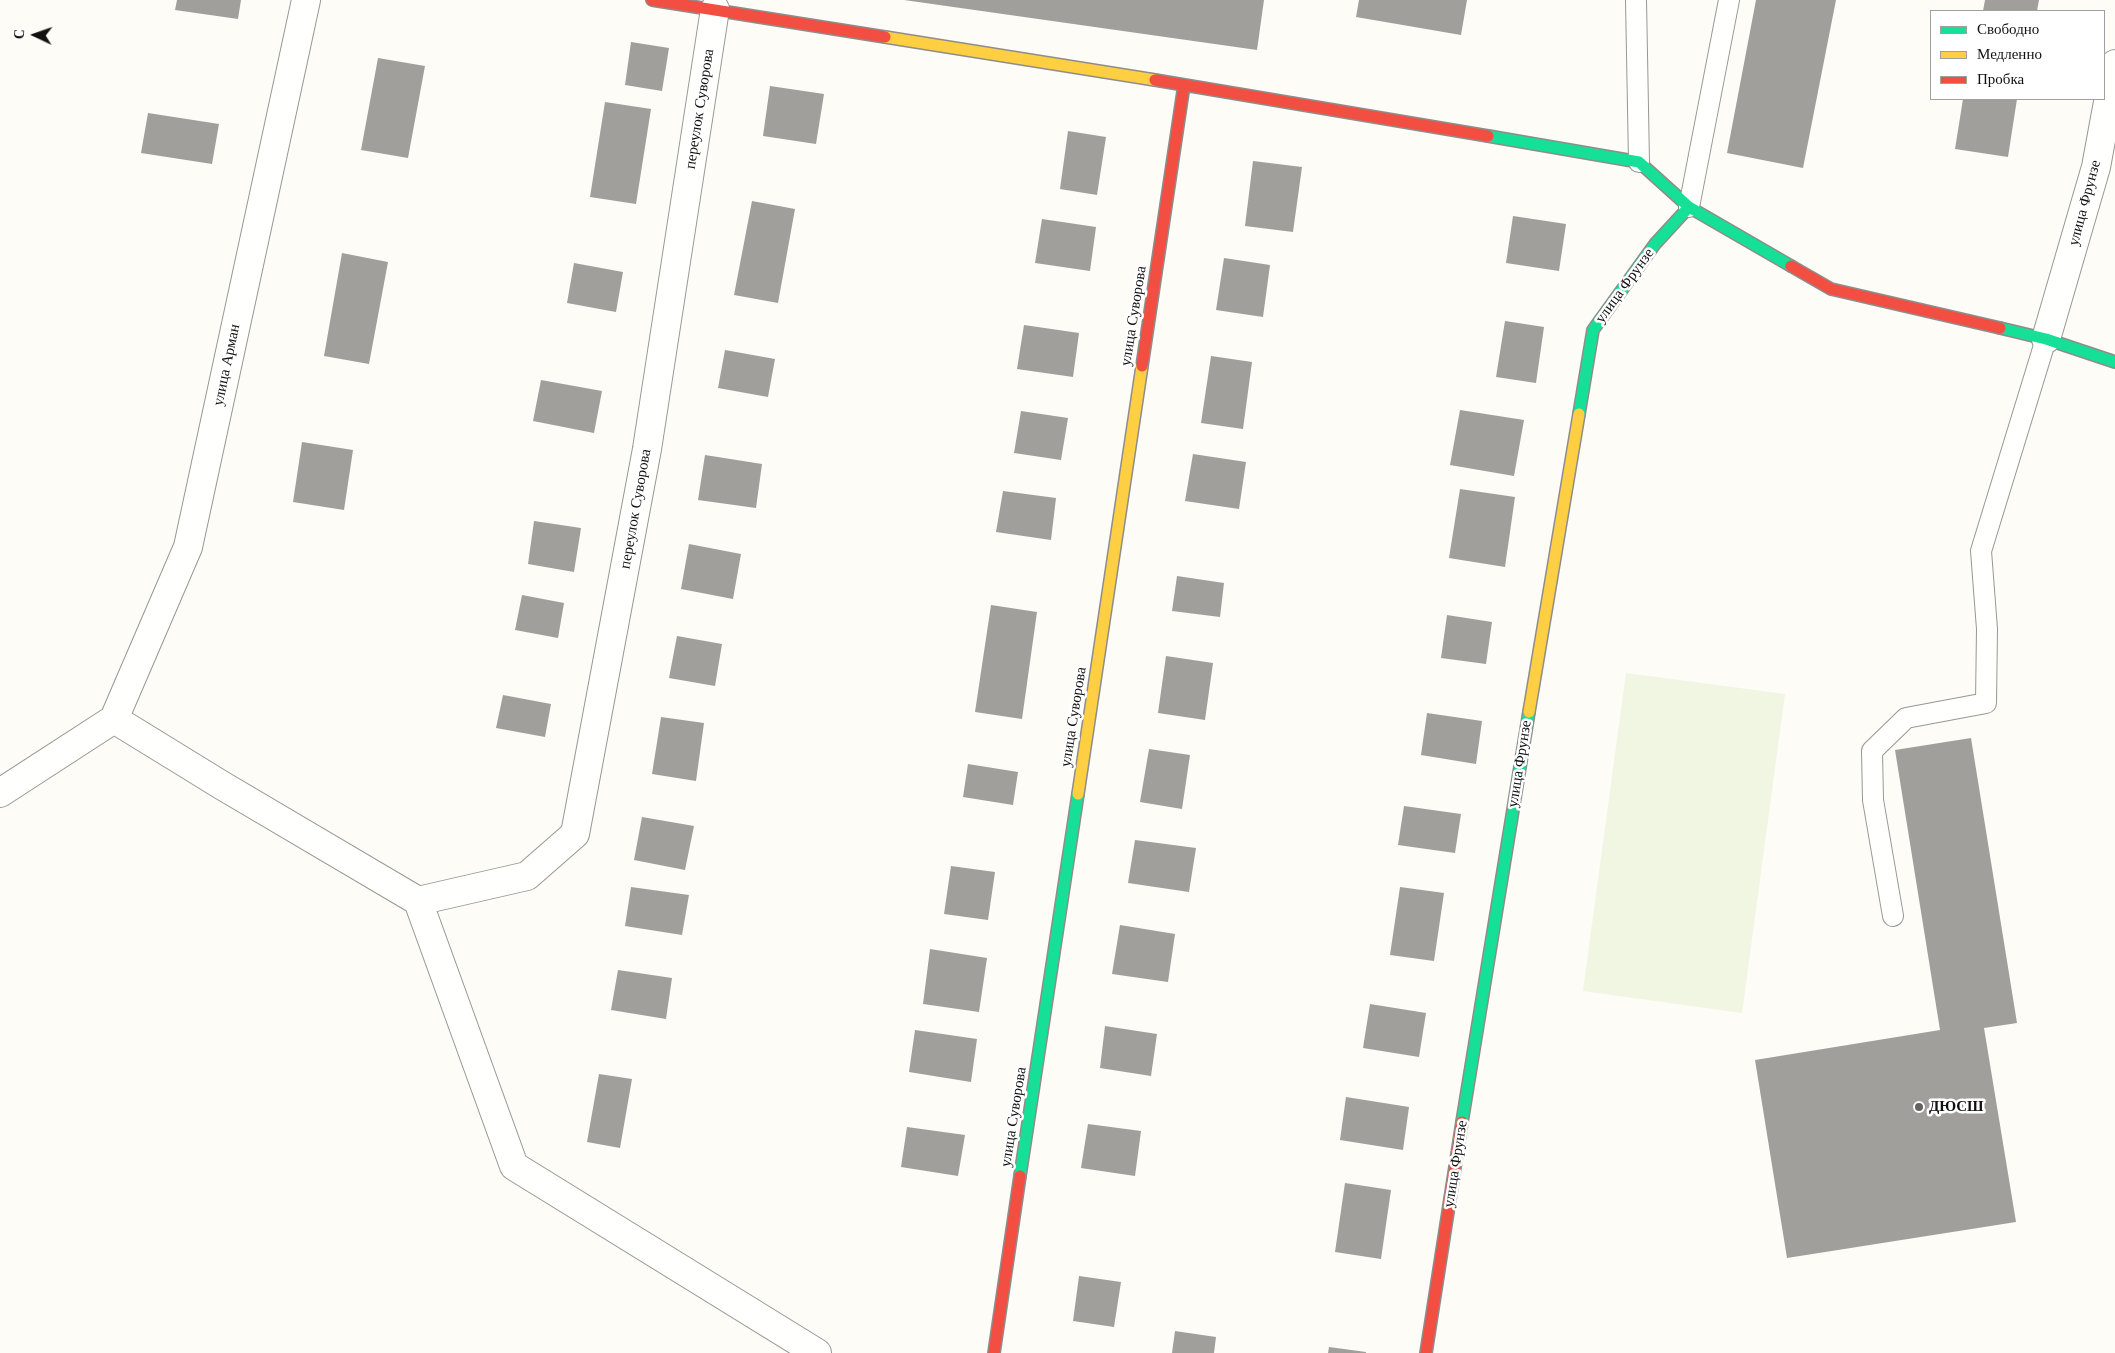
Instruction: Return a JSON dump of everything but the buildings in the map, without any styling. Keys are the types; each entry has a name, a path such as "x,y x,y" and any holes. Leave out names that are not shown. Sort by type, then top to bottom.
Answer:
{"street":[{"name":"улица Арман","path":"114,719 188,547 306,0"},
{"path":"652,0 1184,85 1639,162 1689,207 1831,288 2046,339 2115,362"},
{"name":"переулок Суворова","path":"418,901 527,876 575,834 647,449 715,9"},
{"name":"улица Фрунзе","path":"2046,339 2096,167 2115,64"},
{"name":"улица Суворова","path":"994,1353 1184,85"},
{"name":"улица Фрунзе","path":"1426,1353 1477,1027 1593,330 1655,244 1689,207"},
{"path":"0,793 114,719 418,901 514,1166 817,1353"}],"lane":[{"path":"1636,0 1639,162"},
{"path":"1689,207 1729,0"},
{"path":"1893,916 1873,800 1872,751 1906,718 1986,703 1986,629 1981,551 2046,339"}],"green space":[{"path":"1626,673 1785,694 1742,1013 1583,991"}],"traffic: fast":[{"path":"1488,136 1639,162 1689,207 1791,266"},
{"path":"1579,414 1593,330 1655,244 1689,207"},
{"path":"2000,328 2046,339 2115,362"},
{"path":"1462,1122 1529,712"},
{"path":"1020,1176 1078,794"}],"traffic: slow":[{"path":"885,37 1155,80"},
{"path":"1078,794 1142,366"},
{"path":"1529,712 1579,414"}],"traffic: jam":[{"path":"652,0 885,37"},
{"path":"1155,80 1488,136"},
{"path":"1142,366 1184,85"},
{"path":"1791,266 1831,289 2000,328"},
{"path":"1426,1353 1462,1122"},
{"path":"994,1353 1020,1176"}],"place":[{"name":"ДЮСШ","path":"1919,1107"}]}
